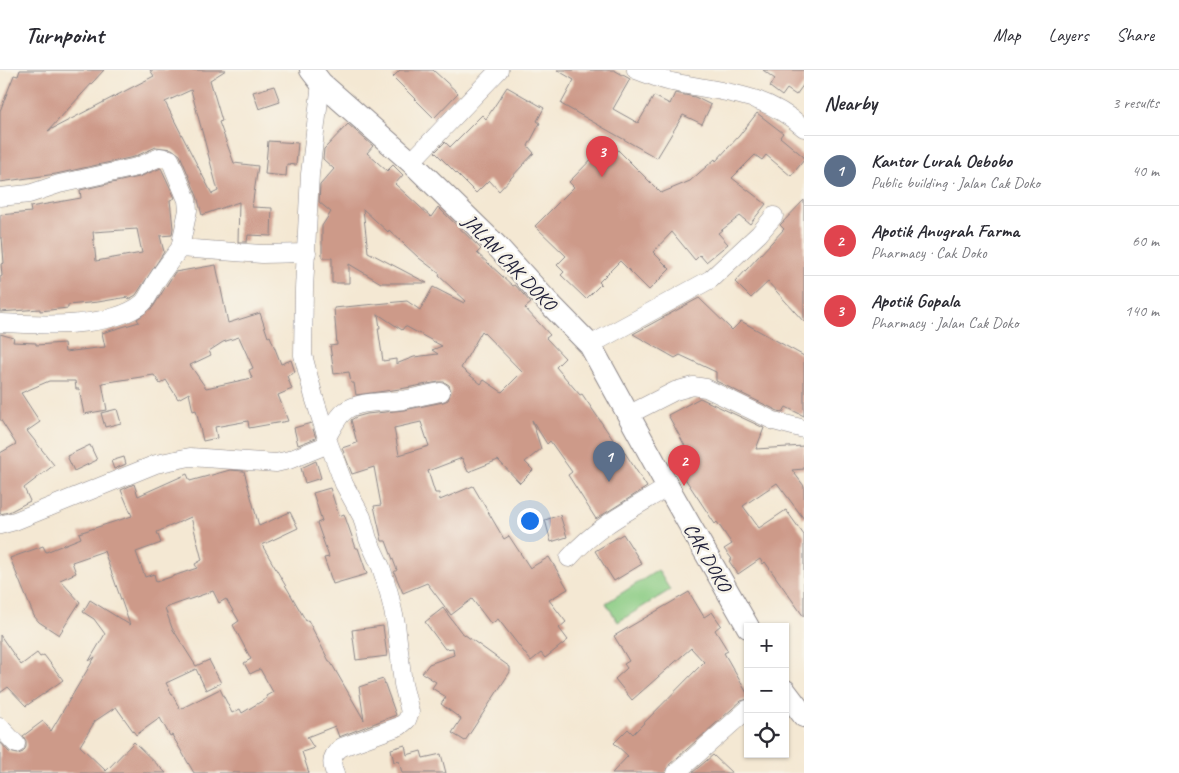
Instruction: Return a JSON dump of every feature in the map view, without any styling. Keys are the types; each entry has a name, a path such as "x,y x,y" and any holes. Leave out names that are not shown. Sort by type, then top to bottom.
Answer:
{"main road":[{"name":"JALAN CAK DOKO","path":"316,76 412,162 497,246 590,345 668,487"},
{"name":"CAK DOKO","path":"668,487 746,623"},
{"path":"789,696 804,716"}],"street":[{"path":"412,162 498,70"},
{"path":"636,70 670,82 751,97 791,116 804,128"},
{"path":"316,76 303,354 328,441 344,484 362,517 368,539 381,567 396,624 403,684 410,712 407,720 400,726 336,751 332,766 336,773"},
{"path":"0,197 29,194 59,184 137,167 153,159 165,157 170,159 187,200 188,210 180,248 156,281 144,302 120,315 86,322 52,326 0,323"},
{"path":"590,345 711,279 759,234 774,216"},
{"path":"180,248 254,253 307,252"},
{"path":"628,415 675,391 693,386 706,388 774,421 804,428"},
{"path":"0,525 156,464 181,458 276,463 289,460 328,441 339,418 351,408 441,392"},
{"path":"569,558 596,531 668,487"},
{"path":"676,773 744,712"},
{"path":"0,727 16,744"}],"green space":[{"path":"658,570 670,590 618,622 606,603"}],"building":[{"path":"20,70 104,70 48,131 154,76 150,70 226,70 210,80 222,121 219,122 234,163 258,166 252,207 272,208 271,236 248,235 247,242 238,242 239,202 202,215 197,196 180,155 172,149 156,147 134,157 56,174 0,182 0,111 14,75 18,76","holes":["191,90 218,191 212,194 165,102"]},
{"path":"400,70 433,70 458,93 434,118 393,77"},
{"path":"557,70 614,70 630,79 613,109 638,123 654,96 670,104 675,93 695,97 711,105 702,124 683,115 657,158 561,104 574,80"},
{"path":"763,70 804,70 804,84 796,95 787,89 782,96 770,87 775,79"},
{"path":"274,86 280,102 259,109 253,92"},
{"path":"507,87 544,108 537,121 540,123 528,146 534,153 499,191 489,180 476,193 435,152 445,142 450,147 482,115 486,119"},
{"path":"757,113 783,133 780,137 804,157 804,160 791,176 766,155 762,160 755,155 732,178 766,204 750,224 740,216 718,233 728,244 706,262 700,255 695,260 672,232 653,252 670,269 649,290 620,261 599,282 601,284 586,299 561,275 564,272 557,265 566,256 535,226 574,187 569,182 609,141 661,193 690,181 715,159 716,161"},
{"path":"348,124 373,146 367,153 387,171 393,165 403,175 395,184 431,217 438,207 481,249 477,253 513,286 515,285 531,303 525,308 550,335 546,338 565,358 556,367 580,395 582,394 616,444 618,442 647,487 596,519 568,475 572,472 550,441 547,444 532,420 541,449 525,462 533,470 520,483 498,460 468,472 462,458 428,471 435,493 439,493 440,500 473,486 504,539 509,536 530,568 549,557 568,589 549,600 566,622 559,628 568,640 545,658 541,653 531,661 498,619 491,624 472,599 451,615 427,583 403,593 394,572 397,570 386,541 382,541 374,506 381,505 374,467 352,474 342,448 357,443 351,420 356,417 443,402 448,400 451,391 449,385 439,382 356,395 354,383 351,383 349,372 334,374 330,346 337,345 334,308 407,301 420,310 433,287 464,303 466,301 439,276 440,274 363,209 368,252 427,283 381,283 349,264 349,283 332,283 332,258 322,258 322,226 331,212 319,202 320,185 334,169 323,159 324,149","holes":["378,314 402,330 405,326 442,346 432,350 438,354 414,357 396,364 396,359 383,361","482,331 522,372 502,392 484,380 481,384 461,368","421,422 429,446 399,455 394,428"]},
{"path":"268,141 298,143 296,165 287,164 286,176 265,174"},
{"path":"161,168 175,198 170,200 172,235 160,236 164,252 136,295 129,299 128,297 68,305 68,308 0,312 1,264 4,263 2,238 0,238 0,215 31,212 30,207 81,198 80,190 139,177","holes":["137,229 142,253 96,261 93,232"]},
{"path":"804,200 804,322 768,282 751,298 735,282 784,229 780,225"},
{"path":"216,265 228,323 260,313 268,337 270,336 281,364 291,360 295,372 287,376 292,389 278,395 288,421 249,428 248,421 215,427 217,438 203,441 196,410 193,411 189,393 178,399 166,380 160,384 154,375 102,383 107,410 84,414 79,389 76,389 75,381 49,381 21,393 40,422 27,431 54,465 24,488 30,501 9,512 0,514 0,453 16,444 0,419 0,334 14,338 13,342 36,343 36,345 64,343 65,352 105,347 102,333 139,322 137,319 153,307 175,272","holes":["239,337 253,368 249,370 252,378 206,388 190,365 211,355 209,351 223,342"]},
{"path":"699,298 732,330 741,321 804,356 804,416 786,407 783,412 778,411 716,381 716,372 680,355 675,358 633,334"},
{"path":"700,398 764,428 756,449 804,446 804,469 792,470 804,486 804,519 777,483 743,506 759,528 786,510 804,535 804,617 765,562 763,564 760,559 738,574 729,561 732,559 724,549 732,544 717,522 715,524 682,474 696,466 668,415"},
{"path":"117,409 121,423 105,427 101,413"},
{"path":"311,423 316,438 298,445 294,428"},
{"path":"90,445 97,460 74,471 67,456"},
{"path":"124,457 126,464 114,469 111,461"},
{"path":"316,461 321,478 305,483 301,468"},
{"path":"230,470 244,471 259,526 290,512 298,528 262,545 306,621 308,620 329,661 364,720 359,687 383,679 396,715 339,737 335,726 307,737 314,748 302,752 309,773 194,773 160,718 136,735 116,707 95,721 80,746 106,771 134,742 166,773 0,773 0,742 9,752 18,754 23,752 26,747 26,741 23,736 43,721 51,731 95,657 89,661 105,634 94,619 83,612 90,600 130,625 104,551 72,562 76,573 60,580 80,602 59,635 39,622 34,616 10,558 43,546 46,552 81,538 79,533 132,516 121,490 134,484 138,496 187,474 190,481","holes":["191,517 202,560 195,564 197,568 156,582 154,574 145,577 136,552 161,543 157,532","213,591 219,603 226,599 239,621 233,625 251,659 244,663 250,674 260,669 273,692 266,696 267,698 242,713 240,709 232,713 220,689 180,709 166,683 196,669 206,690 221,683 209,660 196,666 172,628 165,608"]},
{"path":"330,488 339,516 344,514 367,574 333,584 324,558 329,557 317,523 322,521 313,493"},
{"path":"560,515 567,537 551,542 545,520"},
{"path":"623,534 642,564 614,581 595,551"},
{"path":"689,592 704,617 712,612 721,625 715,630 728,651 724,653 744,688 744,700 669,765 666,773 612,773 628,756 614,743 628,729 633,734 704,662 691,648 632,700 615,679 627,668 624,664 629,661 614,636"},
{"path":"443,608 461,632 510,667 510,672 465,741 452,733 461,719 441,704 446,697 432,688 436,682 422,673 429,664 454,655 453,648 445,649 425,622"},
{"path":"383,626 387,656 356,660 352,630"},
{"path":"0,635 21,665 37,653 40,657 44,655 63,680 26,706 8,687 0,693"},
{"path":"405,745 407,755 421,751 423,758 441,754 446,773 402,773 399,761 394,762 391,749"},
{"path":"713,755 732,773 692,773"}],"place":[{"name":"Apotik Gopala","path":"602,177"},
{"name":"Kantor Lurah Oebobo","path":"609,482"},
{"name":"Apotik Anugrah Farma","path":"684,486"}]}
